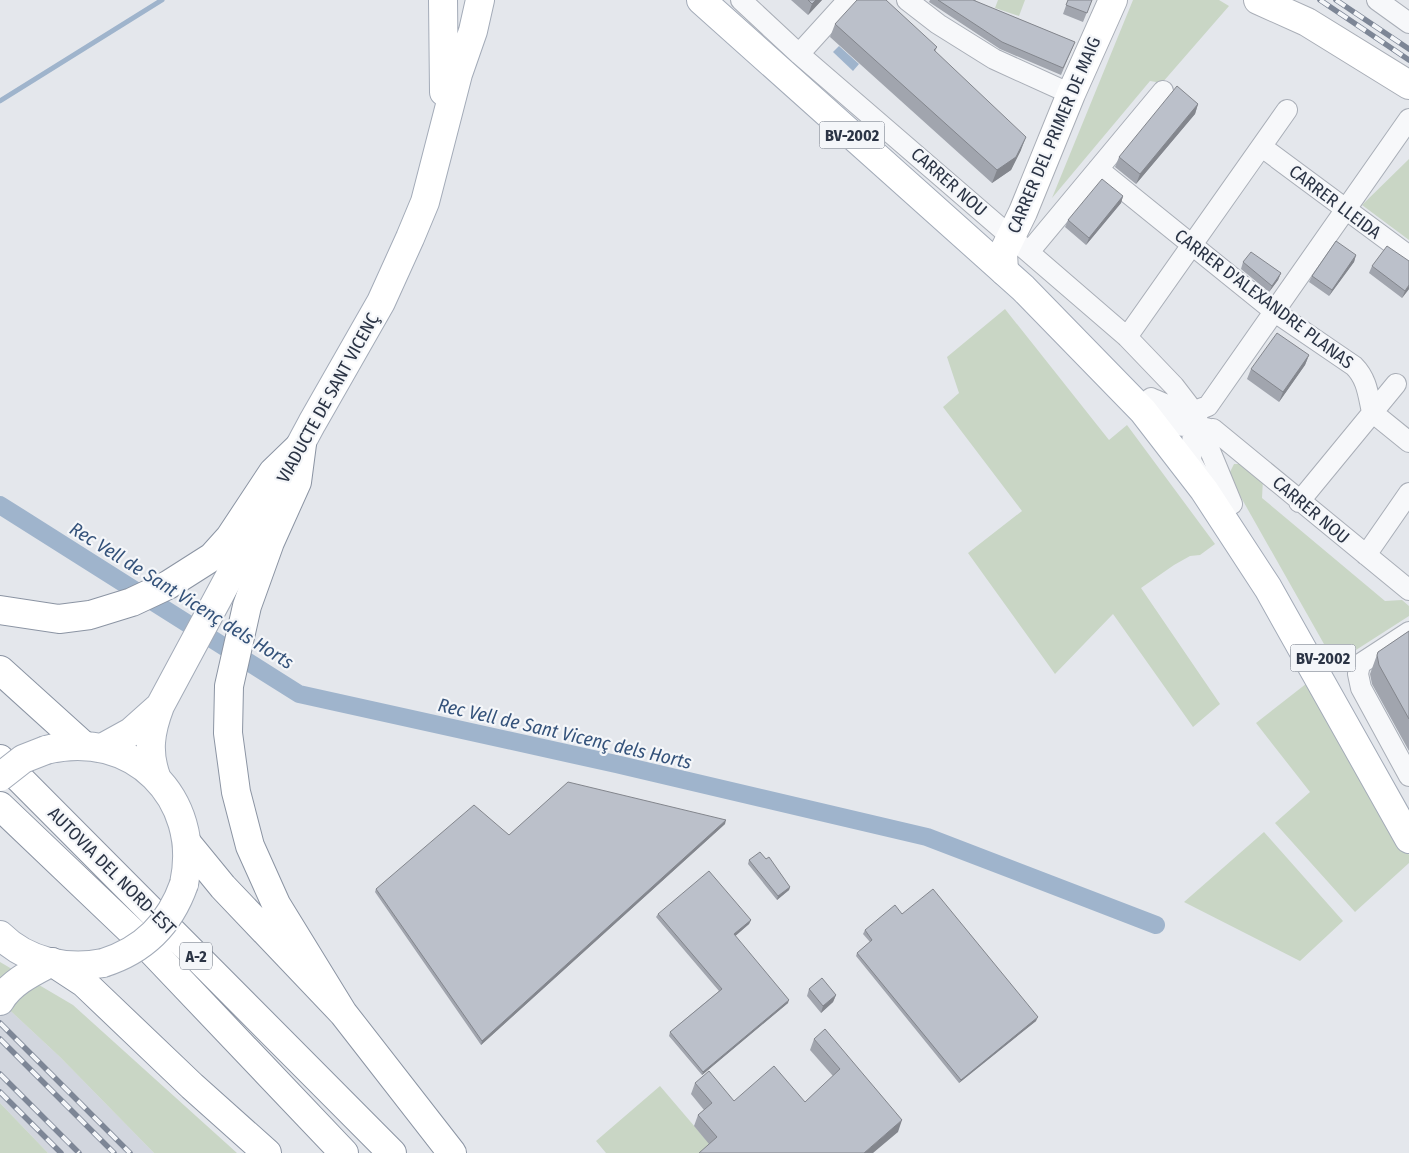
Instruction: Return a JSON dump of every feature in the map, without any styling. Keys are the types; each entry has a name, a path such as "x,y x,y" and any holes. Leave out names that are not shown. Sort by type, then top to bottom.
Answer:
{"main road":[{"path":"441,141 445,68 443,0"},
{"name":"VIADUCTE DE SANT VICENÇ","path":"458,74 460,29 465,0"},
{"name":"VIADUCTE DE SANT VICENÇ","path":"157,779 149,751 153,722 160,706 381,302 425,202 458,74 474,31 480,0"},
{"path":"458,74 494,0"},
{"name":"BV-2002","path":"700,0 1012,253"},
{"name":"BV-2002","path":"719,0 1012,253 1046,311 1147,405 1269,561 1409,814"},
{"name":"CARRER DEL PRIMER DE MAIG","path":"1012,253 1071,94 1113,0"},
{"path":"1258,0 1307,22 1409,84"},
{"name":"BV-2002","path":"1147,405 1196,425 1224,505 1268,588 1409,839"},
{"path":"0,610 59,619 90,615 132,602 168,585 212,557 230,537 273,472 302,444"},
{"path":"302,444 297,482 270,542 247,606 229,686 228,734 236,792 250,846 276,904 343,1013"},
{"path":"0,670 92,746"},
{"name":"VIADUCTE DE SANT VICENÇ","path":"0,777 23,759 46,750 92,746 131,732 160,706"},
{"name":"VIADUCTE DE SANT VICENÇ","path":"1,936 30,956 52,962 75,966 103,963 131,952 154,934 173,911 184,884 188,862 187,843 174,802 157,779 132,759 92,746"},
{"name":"AUTOVIA DEL NORD-EST","path":"0,759 392,1153"},
{"name":"AUTOVIA DEL NORD-EST","path":"0,806 149,948 344,1153"},
{"path":"187,843 223,887 343,1013 452,1153"},
{"name":"VIADUCTE DE SANT VICENÇ","path":"1,936 7,968 2,997"},
{"path":"52,962 84,983 192,1086 267,1153"},
{"name":"VIADUCTE DE SANT VICENÇ","path":"2,997 21,979 52,962"}],"street":[{"name":"CARRER NOU","path":"741,0 1012,253 1126,337 1174,386 1196,425 1246,456 1299,502 1409,590"},
{"path":"799,54 848,0"},
{"path":"907,0 938,24 994,59 1071,94"},
{"path":"1377,0 1409,23"},
{"name":"CARRER DEL PRIMER DE MAIG","path":"1012,253 1098,170 1163,91"},
{"path":"1126,337 1193,245 1286,110"},
{"path":"1196,425 1409,119"},
{"name":"CARRER LLEIDA","path":"1262,147 1409,256"},
{"name":"CARRER D'ALEXANDRE PLANAS","path":"1098,170 1276,312 1354,366 1362,374 1366,384 1372,412"},
{"path":"1299,502 1396,384"},
{"path":"1372,412 1409,442"},
{"name":"BV-2002","path":"1196,425 1220,476 1224,505"},
{"path":"1220,476 1224,466 1230,460 1234,457 1246,456"},
{"path":"1366,555 1409,493"},
{"path":"1409,632 1360,664 1358,674 1361,688 1409,776"}],"shaded area":[{"path":"0,1001 60,1057 154,1153 48,1153 0,1103"}],"green space":[{"path":"998,0 1025,0 1019,16 995,8"},
{"path":"1133,0 1219,0 1229,6 1162,83 1150,81 1052,198"},
{"path":"1409,159 1409,240 1362,205"},
{"path":"1005,309 1109,440 1127,425 1215,544 1200,555 1190,556 1174,565 1141,588 1220,704 1193,727 1113,614 1055,674 968,553 1022,511 943,407 959,393 947,357"},
{"path":"1234,464 1244,464 1263,479 1262,498 1385,601 1402,600 1409,606 1409,616 1345,657 1337,667 1234,485 1230,472"},
{"path":"1311,680 1409,855 1409,863 1355,912 1275,823 1310,792 1256,723"},
{"path":"1264,832 1343,921 1300,961 1184,902"},
{"path":"0,962 73,1005 237,1153 154,1153 60,1057 0,1001"},
{"path":"660,1086 713,1148 708,1153 606,1153 596,1141"},
{"path":"0,1103 48,1153 0,1153"}],"water":[{"path":"839,46 859,64 853,71 833,52"}],"building":[{"path":"808,0 816,0 812,4"},
{"path":"857,0 886,0 937,47 934,50 1026,137 1016,157 997,170 835,24"},
{"path":"938,0 973,0 1075,42 1063,68 1002,42"},
{"path":"1068,0 1092,0 1087,13 1066,5"},
{"path":"1177,86 1198,104 1140,174 1119,157"},
{"path":"1102,179 1123,196 1089,238 1068,220"},
{"path":"1336,241 1356,255 1332,290 1312,276"},
{"path":"1387,246 1409,261 1409,285 1405,291 1372,266"},
{"path":"1251,252 1281,273 1272,286 1243,262"},
{"path":"1277,333 1309,355 1283,392 1251,369"},
{"path":"1409,631 1409,719 1379,665 1377,655 1378,652"},
{"path":"568,782 726,820 482,1041 376,889 474,805 509,835"},
{"path":"760,852 766,859 769,857 790,887 778,896 749,860"},
{"path":"709,871 751,920 734,934 789,1000 703,1072 670,1032 722,989 658,914"},
{"path":"933,889 1038,1017 961,1080 857,953 872,940 865,930 895,905 902,914"},
{"path":"822,978 836,995 823,1006 809,989"},
{"path":"825,1029 902,1120 864,1153 699,1153 717,1137 698,1115 712,1103 695,1083 709,1071 734,1101 774,1066 805,1102 840,1069 814,1039"}],"waterway":[{"path":"0,101 162,0"},
{"name":"Rec Vell de Sant Vicenç dels Horts","path":"0,505 299,694 616,764 927,837 1156,925"}],"railway":[{"path":"1320,0 1409,60"},
{"path":"1336,0 1409,49"},
{"path":"0,1023 130,1153"},
{"path":"0,1039 114,1153"},
{"path":"0,1074 79,1153"},
{"path":"0,1092 61,1153"}]}
